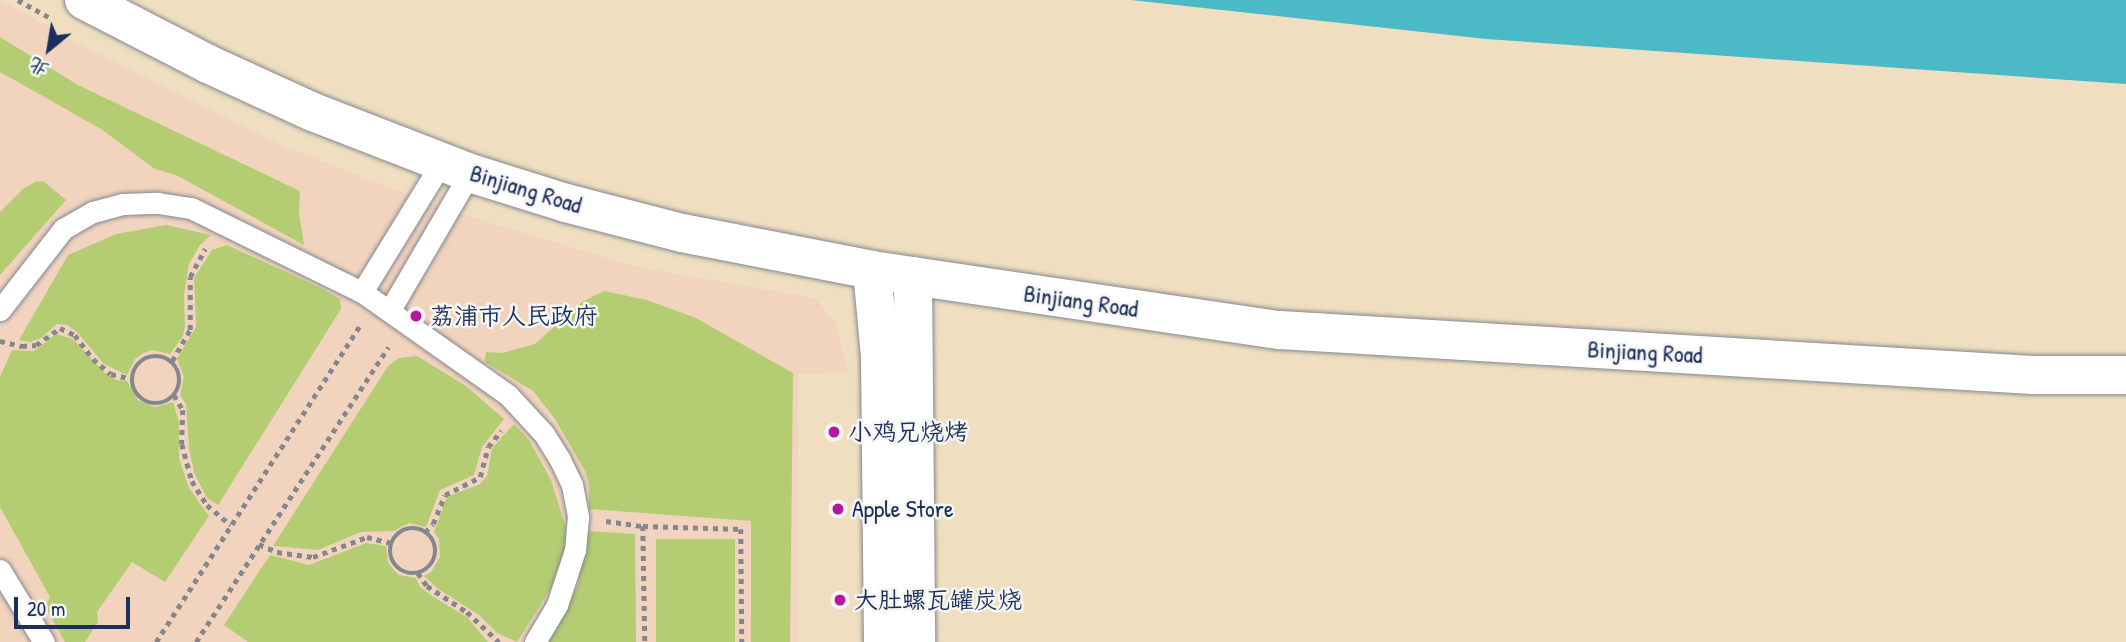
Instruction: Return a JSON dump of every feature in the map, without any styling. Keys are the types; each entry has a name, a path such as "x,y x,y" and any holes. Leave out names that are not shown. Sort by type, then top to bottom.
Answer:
{"main road":[{"name":"Binjiang Road","path":"84,0 208,64 313,112 456,168 566,203 682,233 872,271 1280,330 2033,375 2126,375"},
{"path":"872,271 880,357 883,642"},
{"path":"913,276 916,642"}],"lane":[{"path":"383,306 456,168"},
{"path":"383,306 456,168"},
{"path":"0,310 63,229 93,212 123,204 158,203 191,208 383,306 481,373 522,407 561,460 572,485 578,517 575,550 557,605 535,642"},
{"path":"0,570 44,642"}],"path":[{"path":"172,361 190,330 189,288 193,268 210,243 225,233 236,231"},
{"path":"156,642 231,526 383,306"},
{"path":"196,642 260,544 383,306"},
{"path":"0,341 22,346 36,345 60,328 75,335 93,359 111,374 132,379"},
{"path":"160,356 172,361 180,378 174,395 164,403 145,401 136,392 132,379 136,366 147,358 160,356"},
{"path":"174,395 183,410 182,444 192,481 207,505 231,526"},
{"path":"425,532 433,524 448,492 475,481 483,473 488,447 512,415 522,407"},
{"path":"645,642 643,526 741,529 742,642"},
{"path":"418,573 429,566 435,555 434,542 425,532 406,529 391,543 391,556 398,568 418,573 427,586 467,612 499,642"},
{"path":"260,544 277,552 313,557 368,537 391,543"}],"shaded area":[{"name":"荔浦市人民政府","path":"0,0 96,53 289,148 444,209 637,267 815,298 836,323 848,372 798,374 798,642 0,642"}],"green space":[{"path":"0,37 78,85 300,191 299,213 304,245 176,175 155,169 101,129 0,72"},
{"path":"43,181 66,200 0,275 0,212 23,189"},
{"path":"166,225 211,235 200,245 189,264 184,294 183,336 170,354 152,350 143,353 135,359 127,375 104,364 77,332 67,325 57,324 41,338 30,342 19,340 68,255 116,234"},
{"path":"227,245 321,288 340,299 341,309 218,505 207,498 195,475 189,449 186,404 180,395 184,377 177,359 196,327 194,278 212,250"},
{"path":"604,291 647,300 696,318 793,373 790,642 751,642 751,521 589,509 589,484 585,471 555,419 533,391 485,362 486,352 502,353 535,344 582,302"},
{"path":"56,334 73,339 105,373 116,380 127,381 138,400 155,407 173,402 179,422 179,458 189,488 209,516 165,582 132,562 97,612 98,622 85,642 65,642 45,607 50,597 0,507 0,377 12,350 34,351"},
{"path":"417,356 466,386 504,419 482,447 474,475 440,490 426,527 409,523 394,531 361,532 318,550 273,546 388,366 399,358"},
{"path":"514,424 529,440 551,480 565,525 567,545 551,588 517,642 497,633 479,615 438,589 424,576 431,572 440,557 439,539 434,532 447,497 480,484 487,476 492,448"},
{"path":"587,531 635,534 636,642 547,642 578,585"},
{"path":"656,539 735,539 735,642 656,642"},
{"path":"366,543 386,546 388,562 399,575 416,578 420,587 467,617 488,642 248,642 224,625 270,555 309,565"}],"water":[{"path":"1131,0 2126,0 2126,84 1486,39"}],"place":[{"name":"荔浦市人民政府","path":"416,316"},
{"name":"小鸡兄烧烤","path":"834,432"},
{"name":"Apple Store","path":"838,509"},
{"name":"大肚螺瓦罐炭烧","path":"840,600"}]}
